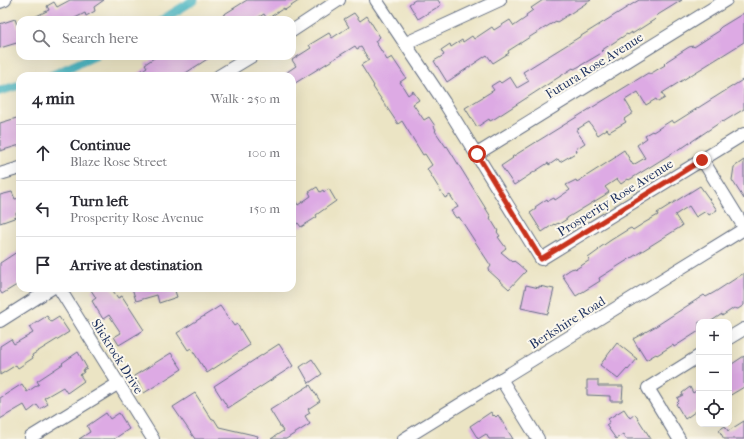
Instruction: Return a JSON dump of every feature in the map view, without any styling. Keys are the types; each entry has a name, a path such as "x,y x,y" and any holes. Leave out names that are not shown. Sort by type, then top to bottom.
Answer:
{"street":[{"path":"0,2 5,0"},
{"path":"296,28 339,0"},
{"path":"376,0 477,154"},
{"path":"406,44 500,0"},
{"name":"Futura Rose Avenue","path":"477,154 726,0"},
{"path":"226,72 245,60"},
{"name":"Prosperity Rose Avenue","path":"477,154 541,259 744,134"},
{"path":"702,160 744,228"},
{"path":"0,174 16,169"},
{"name":"Berkshire Road","path":"404,439 744,228"},
{"path":"0,321 46,292"},
{"name":"Slickrock Drive","path":"62,292 153,439"},
{"path":"732,336 744,329"},
{"path":"679,439 648,388 696,358"},
{"path":"501,379 538,439"},
{"path":"31,437 119,383"}],"building":[{"path":"70,0 104,0 94,7 95,11 86,16 85,13 79,16 36,16 49,10 47,6 54,2 57,7"},
{"path":"247,0 300,0 285,10 284,8 272,16 265,16 264,14 261,16 223,15"},
{"path":"415,0 438,0 441,5 418,19 409,4"},
{"path":"543,0 591,0 508,51 509,53 493,63 487,55 447,82 434,61 444,55 441,50 450,44 451,47 462,40 463,42 472,36 474,39 492,27 494,30 510,20 514,26 527,17 526,15 533,10 531,8"},
{"path":"639,0 682,0 656,16 657,17 654,20 632,34 632,32 628,35 627,34 602,50 603,51 600,54 578,67 573,68 494,119 490,121 489,119 477,127 465,108 494,90 491,86 499,81 501,83 510,77 517,88 529,81 523,72"},
{"path":"354,13 360,21 367,16 380,37 375,41 387,60 392,57 406,78 400,82 408,95 413,91 419,100 413,104 424,120 429,117 435,126 435,131 446,147 447,146 491,217 490,218 500,236 498,237 506,248 501,252 526,271 509,289 488,270 491,266 459,217 456,218 451,211 458,207 450,195 445,198 427,169 432,165 425,154 423,155 402,121 398,124 373,87 374,86 361,65 369,60 361,47 357,49 355,46 296,83 296,72 287,72 296,66 292,60 296,60 296,57 311,48 309,45 329,33 332,38 349,27 344,19"},
{"path":"744,13 744,42 662,93 665,98 658,102 656,99 646,105 638,92 625,100 633,113 624,119 626,122 609,132 607,129 598,135 589,122 576,130 585,143 576,149 577,152 560,162 558,159 549,165 548,163 514,185 501,166 513,158 512,157 648,73 650,74 665,65 664,64 667,61 689,47 694,47 719,31 718,30 721,27"},
{"path":"15,19 16,43 0,48 0,24"},
{"path":"151,60 206,60 187,72 139,72 147,67 145,64"},
{"path":"744,79 744,109 723,122 722,121 682,148 629,180 628,179 621,184 617,179 605,187 609,192 605,195 559,224 554,224 542,232 530,213 536,209 535,207 547,199 548,201 554,198 555,200 570,190 566,185 576,180 577,182 616,157 615,156 624,150 633,165 645,158 637,145 647,138 645,135 652,131 653,132 672,120 674,123"},
{"path":"16,118 16,146 0,151 0,123"},
{"path":"744,160 744,199 732,180 734,167"},
{"path":"700,186 717,210 709,215 706,211 696,217 689,206 675,215 682,226 599,278 600,281 576,296 562,275 571,269 576,269 590,260 588,258 611,240 631,228 633,230 658,215 657,213"},
{"path":"317,187 320,192 323,190 324,192 329,189 336,201 316,215 317,217 301,227 298,223 296,224 296,202 298,205 311,196 309,192"},
{"path":"12,192 16,199 16,217 0,223 0,195"},
{"path":"16,253 16,285 2,294 0,291 0,263"},
{"path":"744,273 744,305 738,309 734,308 714,319 696,319 696,333 674,347 673,345 646,360 633,339 704,295 706,297"},
{"path":"526,285 554,289 548,314 521,308"},
{"path":"92,292 114,292 118,298 122,296 144,330 119,345 114,337 121,333 109,315 103,319 92,301 96,298"},
{"path":"133,292 175,292 177,297 159,303 157,295 136,301"},
{"path":"220,306 234,326 237,324 250,345 207,373 191,348 188,350 177,333"},
{"path":"47,316 51,322 59,317 69,332 32,355 33,358 18,368 16,365 0,375 0,346 11,339 14,344 33,333 29,327"},
{"path":"617,343 637,359 618,379 600,365"},
{"path":"279,344 293,366 228,408 214,386"},
{"path":"78,352 87,368 83,370 84,372 80,375 84,381 67,393 63,387 44,398 48,404 40,409 37,405 28,412 24,405 0,419 0,398 22,384 27,392 39,384 37,381"},
{"path":"171,353 182,369 144,393 134,376"},
{"path":"744,356 744,387 732,394 732,391 732,364"},
{"path":"312,359 322,374 309,383 300,367"},
{"path":"587,380 598,380 598,386 623,386 622,401 610,401 610,396 587,395"},
{"path":"310,385 320,401 308,409 310,413 305,416 310,424 286,439 271,439 283,431 270,410"},
{"path":"690,387 693,393 696,391 696,411 685,419 676,404 679,401 677,398 683,395 682,393"},
{"path":"195,393 212,420 214,419 219,427 258,436 257,439 195,439 173,407"},
{"path":"624,409 630,418 635,414 651,439 626,439 623,434 616,439 606,425 610,422 608,419"},
{"path":"491,412 493,416 494,415 496,417 498,415 513,439 489,439 486,434 478,439 470,426"},
{"path":"106,413 110,419 119,413 129,429 114,439 79,439 90,432 87,426"},
{"path":"744,421 744,439 724,439 719,430 726,427 728,431"}],"waterway":[{"path":"168,16 194,0"},
{"path":"59,72 86,60"},
{"path":"0,91 16,86"}],"route":[{"path":"477,154 541,259 702,160"}]}
